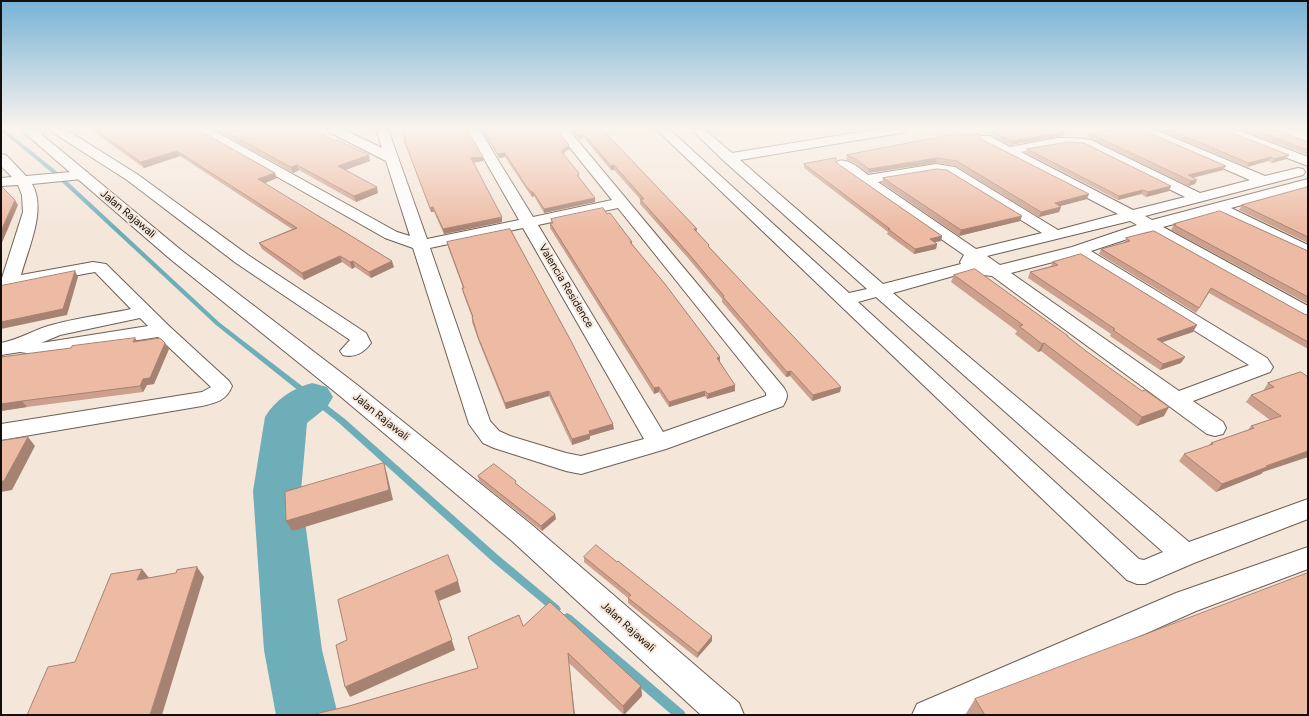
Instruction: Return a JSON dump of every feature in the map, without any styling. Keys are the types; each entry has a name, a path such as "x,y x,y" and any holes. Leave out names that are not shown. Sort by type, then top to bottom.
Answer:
{"street":[{"path":"1,432 202,399 211,397 222,388 221,383 162,330 100,268 97,267 5,283 31,212 32,204 26,184 5,162"},
{"name":"Jalan Rajawali","path":"54,162 64,177 175,254 348,390 522,533 727,715"},
{"path":"109,162 132,177 242,259 359,338 361,343 350,351"},
{"path":"262,162 392,235 420,245 622,203"},
{"path":"392,162 480,424 492,437 512,446 566,462 581,464 590,463 658,443 775,401 777,393 589,162"},
{"name":"Valencia Residence","path":"493,162 658,443"},
{"path":"698,162 1137,572 1145,572 1185,555 1308,509"},
{"path":"740,162 880,291 1185,555"},
{"path":"1031,162 1131,215 1308,314"},
{"path":"1126,162 1198,198"},
{"path":"1221,162 1264,181"},
{"path":"843,164 866,180 968,262 997,271 1216,428"},
{"path":"866,180 936,168 950,170 1056,235"},
{"path":"846,300 880,291 1056,235 1308,170"},
{"path":"1,192 26,184 64,177"},
{"path":"1,182 26,184"},
{"path":"1229,190 1251,199"},
{"path":"997,271 1078,250 1150,226 1284,190 1305,190"},
{"path":"1218,208 1308,251"},
{"path":"1078,250 1260,363 1263,367 1176,400"},
{"path":"10,348 56,330 144,312"},
{"path":"10,348 40,349 162,330"},
{"path":"928,715 1186,602 1308,558"}],"building":[{"path":"195,162 256,162 275,173 258,179 392,261 369,272 353,261 350,262 340,256 302,273 259,243 297,228"},
{"path":"283,162 348,162 338,166 377,187 354,196 297,165 291,167"},
{"path":"413,162 473,162 502,217 443,229 433,207 430,208"},
{"path":"511,162 570,162 578,172 579,175 577,175 595,198 544,209 533,192 531,192"},
{"path":"608,162 634,162 697,229 694,229 709,245 708,246 841,387 813,395 791,371 787,372 723,297 724,296 688,253 640,199 644,199 614,165 611,166"},
{"path":"836,162 942,236 930,239 937,244 915,249 804,164"},
{"path":"860,162 910,162 869,169"},
{"path":"959,162 1027,162 1089,194 1055,203 1061,207 1041,212"},
{"path":"1053,162 1123,162 1171,186 1148,192 1143,190 1119,196"},
{"path":"1151,162 1218,162 1226,166 1188,175 1197,180 1191,181"},
{"path":"937,169 947,170 1022,216 961,230 883,178"},
{"path":"1,186 15,200 1,231"},
{"path":"1308,187 1308,237 1242,205"},
{"path":"603,208 607,214 610,213 632,242 630,242 665,284 720,357 717,358 735,385 708,394 705,391 669,402 659,387 654,388 550,223 553,223 551,219"},
{"path":"1220,211 1308,251 1308,297 1174,225"},
{"path":"510,229 571,341 613,424 589,431 590,434 572,439 549,391 505,403 478,337 473,317 462,288 464,288 447,242"},
{"path":"1154,231 1308,315 1308,342 1211,288 1199,308 1101,249 1130,241 1126,238"},
{"path":"1081,254 1197,325 1157,339 1185,357 1163,364 1113,330 1115,329 1030,272 1058,265 1053,262"},
{"path":"975,269 1142,391 1145,390 1169,407 1142,417 1044,343 1042,344 1019,326 1023,325 954,275"},
{"path":"75,271 63,309 1,322 1,286"},
{"path":"135,338 133,342 160,338 165,343 150,378 143,379 140,386 1,404 1,357"},
{"path":"1301,372 1308,377 1308,451 1222,484 1184,454 1254,428 1251,426 1281,416 1251,395 1274,387 1268,383"},
{"path":"28,437 4,481 1,481 1,441"},
{"path":"384,463 389,490 286,521 285,492"},
{"path":"494,464 516,481 515,483 555,514 541,526 478,476"},
{"path":"596,545 712,636 698,653 628,598 631,595 584,557"},
{"path":"448,555 458,581 435,591 452,640 345,687 336,645 347,640 338,600"},
{"path":"197,567 150,715 27,715 48,667 75,662 111,574 142,569 137,580 176,573 177,570"},
{"path":"1308,573 1308,715 985,715 975,699"},
{"path":"550,602 641,686 623,706 568,653 574,715 315,715 478,668 468,637 519,615 523,626"}],"waterway":[{"path":"43,162 218,324 342,421 496,559 556,609"},
{"path":"307,715 293,650 277,491 286,417 312,397"},
{"path":"567,618 680,715"}]}
